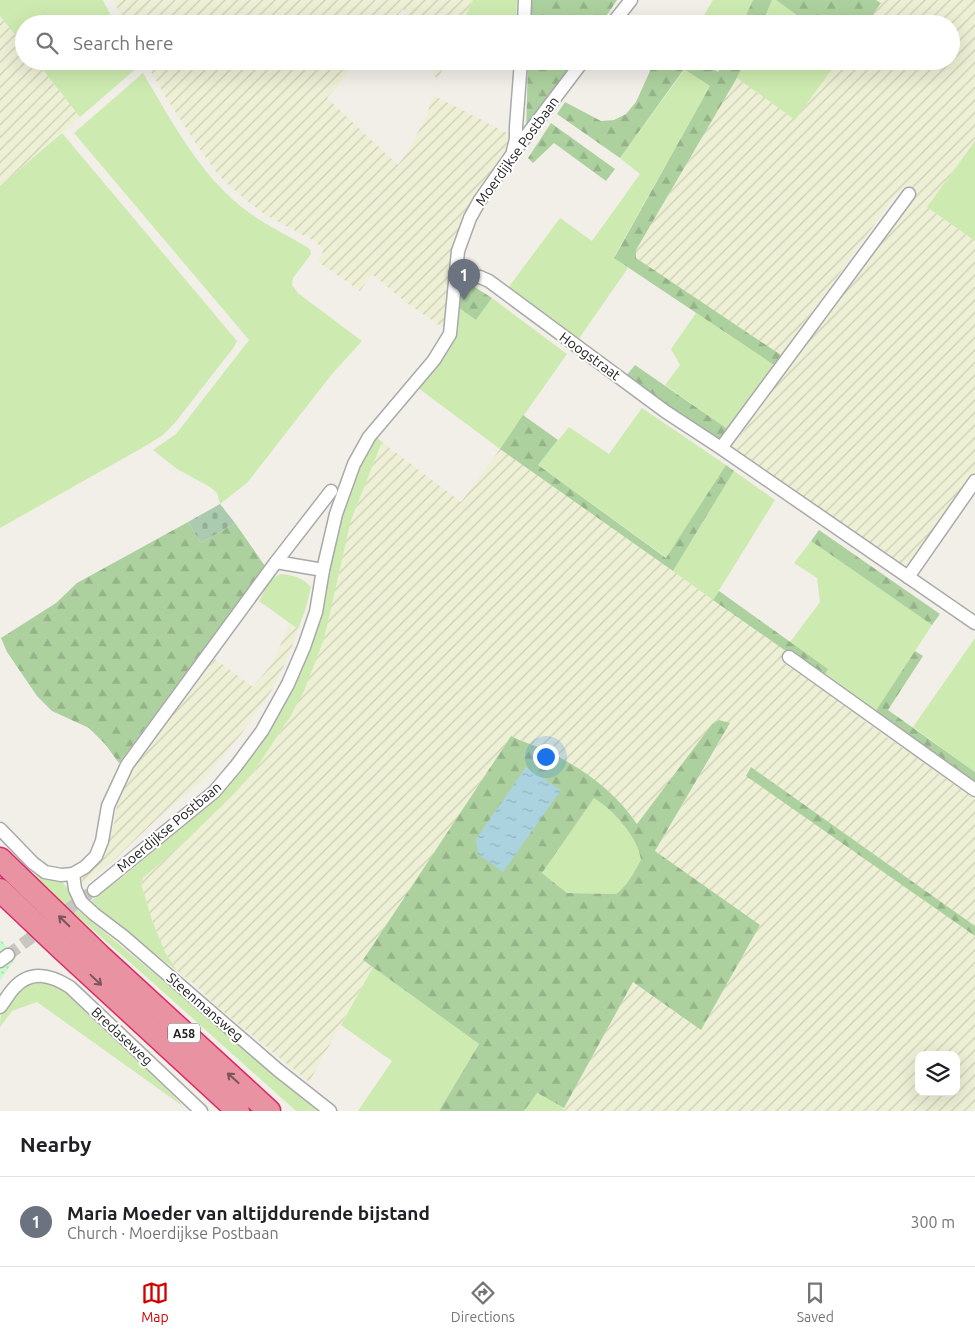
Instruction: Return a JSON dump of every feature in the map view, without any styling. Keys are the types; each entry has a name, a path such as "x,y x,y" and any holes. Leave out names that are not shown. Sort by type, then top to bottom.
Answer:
{"highway":[{"name":"A58","path":"0,859 99,955 269,1111"},
{"name":"A58","path":"0,890 238,1111"},
{"name":"A58","path":"152,1032 184,1073 222,1111"}],"street":[{"path":"524,15 525,0"},
{"path":"619,15 631,0"},
{"path":"511,156 516,139 520,70"},
{"name":"Moerdijkse Postbaan","path":"94,890 214,792 262,731 288,684 304,647 316,612 323,570 336,514 354,464 369,437 434,360 450,334 458,251 470,218 480,200 511,156 576,70"},
{"path":"721,448 909,194"},
{"name":"Hoogstraat","path":"456,276 480,277 489,281 666,412 975,623"},
{"path":"908,577 975,482"},
{"name":"Moerdijkse Postbaan","path":"73,874 85,867 96,856 102,841 108,806 127,765 276,562 331,491"},
{"path":"276,562 323,570"},
{"path":"789,657 975,790"},
{"path":"0,829 33,863 45,872 61,875 73,874"},
{"name":"Steenmansweg","path":"73,874 75,889 81,902 94,914 123,936 278,1070 330,1111"},
{"name":"Bredaseweg","path":"0,1007 14,987 35,975 49,976 60,981 70,987 201,1111"}],"green space":[{"path":"0,0 103,0 110,15 15,15 15,35 0,16"},
{"path":"113,0 473,0 466,15 406,15 403,9 398,15 120,15"},
{"path":"473,0 517,0 516,15 466,15"},
{"path":"531,0 617,0 607,15 530,15"},
{"path":"713,0 753,0 746,15 704,15"},
{"path":"753,0 772,0 766,15 746,15"},
{"path":"772,0 776,0 797,15 766,15"},
{"path":"776,0 876,0 881,3 872,15 797,15"},
{"path":"876,0 975,0 975,141 927,207 975,241 975,474 910,572 731,449 910,198 897,193 781,355 636,259 636,250 737,78 795,119 831,70 960,70 960,15 872,15 881,3"},
{"path":"0,16 15,35 15,70 43,70 80,117 0,186"},
{"path":"43,70 134,70 80,117"},
{"path":"150,70 350,70 327,98 398,165 408,151 426,117 433,95 509,134 507,150 501,166 466,220 443,328 407,303 372,274 360,291 317,261 324,249 314,241 264,214 218,175 165,96"},
{"path":"432,70 442,70 437,81"},
{"path":"528,70 569,70 526,133"},
{"path":"683,70 620,158 557,114 565,102 601,121 614,120 626,114 636,102 650,71"},
{"path":"684,70 710,86 614,257 628,268 578,340 508,288 560,218 592,241 640,174 620,158"},
{"path":"686,70 715,70 718,72 719,70 741,70 636,250 636,258 781,355 774,365 614,258 710,86"},
{"path":"741,70 831,70 795,120 737,78"},
{"path":"143,73 189,148 231,198 263,222 310,249 311,254 293,278 292,285 298,293 362,341 332,374 247,483 220,504 217,493 210,487 177,469 153,450 176,434 249,340 74,133"},
{"path":"551,123 615,169 606,181 554,143 533,163 528,158"},
{"path":"62,133 237,341 174,424 163,435 0,528 0,186"},
{"path":"975,141 975,241 927,207"},
{"path":"473,286 492,298 476,320 459,308 463,287"},
{"path":"492,298 567,354 500,449 414,385 457,320 459,308 476,320"},
{"path":"696,313 774,365 729,430 665,385 680,365 671,349"},
{"path":"635,365 729,430 720,442 626,376"},
{"path":"642,408 726,465 667,558 538,465 569,427 609,454"},
{"path":"523,415 558,440 538,465 666,558 726,465 734,471 673,571 500,449"},
{"path":"375,436 382,442 351,520 324,639 304,691 290,717 255,770 235,793 189,838 143,878 141,884 153,923 165,952 177,971 90,902 130,871 198,813 259,748 281,708 351,486"},
{"path":"382,442 461,502 500,449 788,652 784,659 864,721 975,799 975,926 751,767 747,776 975,936 975,1111 562,1111 633,982 701,1030 759,925 655,851 730,724 719,720 712,724 637,824 630,813 570,764 545,750 511,736 364,960 373,967 309,1082 220,1009 193,983 177,971 165,952 153,923 141,884 143,878 235,793 255,770 290,717 304,691 313,667 337,582 351,520"},
{"path":"734,471 775,500 713,600 673,571"},
{"path":"220,504 235,523 201,543 188,522"},
{"path":"188,522 201,543 235,523 265,566 119,763 105,744 89,728 52,711 37,696 7,652 1,638 56,603 77,583"},
{"path":"819,530 940,614 932,625 811,541"},
{"path":"811,541 932,625 873,715 823,677 828,669 790,642 820,602 817,578 794,563"},
{"path":"281,574 298,577 311,587 298,629 259,601 269,582"},
{"path":"719,591 828,669 823,677 713,600"},
{"path":"290,623 298,629 289,655 272,690 242,733 205,778 157,819 111,863 81,887 86,872 103,855 114,824 122,790 138,760 215,659 253,687 272,664"},
{"path":"975,638 975,772 913,727"},
{"path":"915,651 923,656 888,710 975,772 975,786 873,715"},
{"path":"719,720 730,723 655,851 760,925 701,1030 633,982 564,1108 537,1093 524,1111 439,1111 479,1044 363,960 511,736 547,751 597,781 619,801 637,824 712,724","holes":["594,798 630,833 639,851 641,860 627,883 616,894 567,893 542,873"]},
{"path":"751,767 975,926 975,936 746,776"},
{"path":"594,797 617,817 630,833 639,850 641,860 627,883 616,894 567,893 542,873"},
{"path":"33,875 54,879 64,884 68,888 79,911 204,1016 249,1051 318,1111 296,1111"},
{"path":"0,939 16,957 0,981"},
{"path":"373,967 479,1044 439,1111 358,1111 392,1061 341,1025"},
{"path":"37,980 58,986 184,1107 37,1002 12,1011 0,1027 6,1003 22,988"},
{"path":"536,1093 564,1108 562,1111 524,1111"}],"water":[{"path":"526,767 561,790 503,872 478,854 476,839"}],"tunnel":[{"path":"8,955 94,890"}],"place":[{"name":"Maria Moeder van altijddurende bijstand","path":"464,300"}]}
